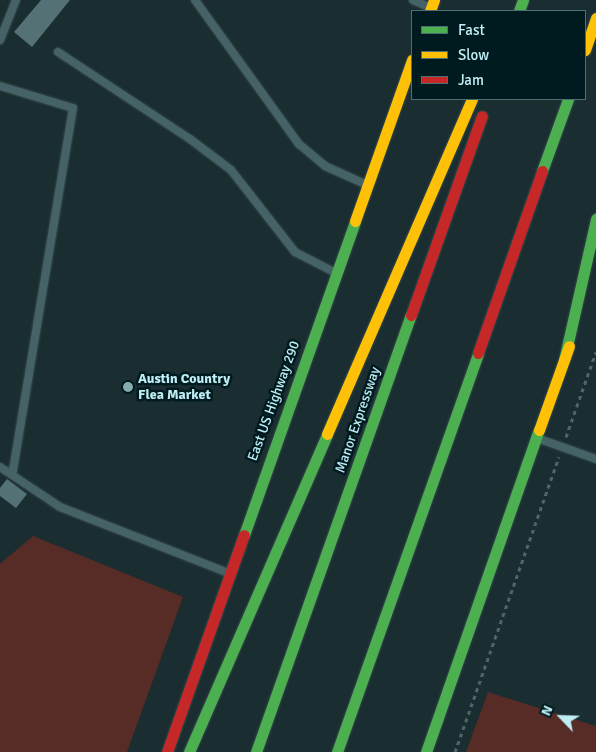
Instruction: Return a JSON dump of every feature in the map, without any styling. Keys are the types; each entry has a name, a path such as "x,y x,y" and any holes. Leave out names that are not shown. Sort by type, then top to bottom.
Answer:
{"main road":[{"path":"586,47 596,18"},
{"name":"East US Highway 290","path":"166,752 228,573 411,63"},
{"path":"189,752 472,100"},
{"path":"337,752 568,100"},
{"name":"Manor Expressway","path":"256,752 484,108"},
{"path":"564,360 596,220"},
{"path":"426,752 596,269"}],"lane":[{"path":"0,40 16,0"},
{"path":"195,0 299,144 324,166 367,185"},
{"path":"413,0 432,6"},
{"path":"58,52 190,139 231,170 295,252 336,273"},
{"path":"0,86 73,108 12,475"},
{"path":"536,438 596,459"},
{"path":"0,467 60,507 228,573"}],"path":[{"path":"455,752 596,352"}],"shaded area":[{"path":"33,536 183,597 127,752 0,752 0,564"},
{"path":"488,692 596,726 596,752 466,752"}],"building":[{"path":"41,0 70,0 32,47 14,32"},
{"path":"7,479 27,494 16,508 0,496 0,488"}],"traffic: fast":[{"path":"519,10 523,0"},
{"path":"542,171 568,100"},
{"path":"564,360 596,219"},
{"path":"244,535 355,221"},
{"path":"256,752 411,315"},
{"path":"337,752 478,353"},
{"path":"426,752 539,430"},
{"path":"189,752 327,434"}],"traffic: slow":[{"path":"430,10 434,0"},
{"path":"586,47 596,18"},
{"path":"355,221 411,63"},
{"path":"327,434 472,100"},
{"path":"539,430 569,346"}],"traffic: jam":[{"path":"411,315 482,116"},
{"path":"478,353 542,171"},
{"path":"167,752 244,535"}],"place":[{"name":"Austin Country Flea Market","path":"128,387"}]}
